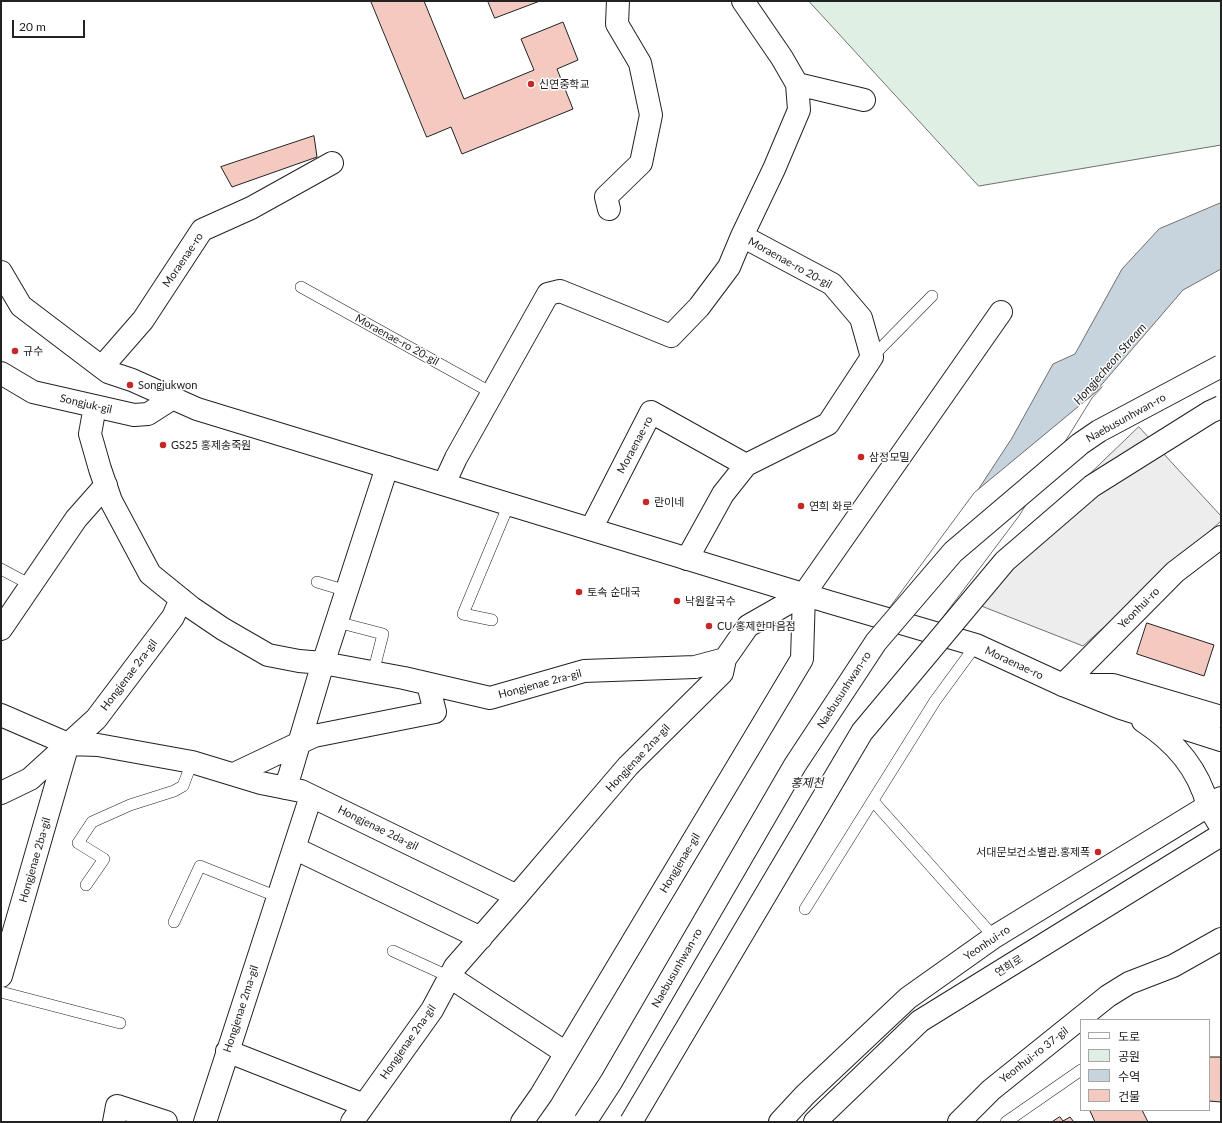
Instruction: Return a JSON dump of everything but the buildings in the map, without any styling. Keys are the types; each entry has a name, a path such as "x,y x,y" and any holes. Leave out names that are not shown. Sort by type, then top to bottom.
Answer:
{"main road":[{"path":"609,209 606,197 641,163 651,115 640,63 618,24 618,1"},
{"name":"Moraenae-ro 20-gil","path":"444,484 456,458 548,294 560,291 671,336 699,307 729,267 799,110 797,84 782,58 743,1"},
{"path":"797,84 864,100"},
{"name":"Moraenae-ro","path":"102,367 143,320 202,230 251,208 332,163"},
{"name":"Moraenae-ro 20-gil","path":"742,236 832,284 861,318 872,357"},
{"name":"Moraenae-ro","path":"1,272 22,306 108,372 132,380 197,409 970,644 1063,685 1121,708 1221,740"},
{"path":"804,594 1001,312"},
{"path":"687,559 723,494 746,464 828,424 872,357"},
{"name":"Naebusunhwan-ro","path":"585,1122 610,1082 795,765 876,642 953,552 1080,444 1099,431 1221,366"},
{"name":"Songjuk-gil","path":"1,373 33,392 134,415 148,414 173,398"},
{"name":"Hongjenae 2ra-gil","path":"95,406 90,434 111,501 150,574 180,599 223,630 268,655 299,661 323,663 490,698 584,671 695,667 725,659"},
{"path":"631,1122 862,732 1005,562 1092,486 1210,412 1221,407"},
{"name":"Moraenae-ro","path":"591,529 651,412 746,464"},
{"path":"285,788 300,743 323,663 387,467"},
{"path":"1,629 76,520 106,485"},
{"name":"Yeonhui-ro","path":"1063,685 1175,572 1221,537"},
{"name":"Hongjenae 2na-gil","path":"227,1051 358,1113 432,1010 455,967 518,896 628,766 722,673 725,659 748,626 804,594"},
{"name":"Hongjenae-gil","path":"522,1122 541,1095 802,659 804,594"},
{"name":"Hongjenae 2ra-gil","path":"68,744 96,719 173,618 180,599"},
{"path":"234,774 314,736 435,712 428,684"},
{"path":"1063,685 1113,685 1221,717"},
{"path":"1121,708 1152,727 1171,742 1193,769 1203,789 1214,802 1221,827"},
{"name":"Hongjenae 2da-gil","path":"1,716 68,744 98,745 192,762 261,783 300,791 518,896"},
{"path":"1,793 30,779 68,744"},
{"name":"Hongjenae 2ba-gil","path":"1,976 68,744"},
{"name":"Hongjenae 2ma-gil","path":"205,1122 311,796"},
{"name":"Yeonhui-ro","path":"780,1122 805,1095 908,998 994,937 1214,802"},
{"name":"연희로","path":"815,1122 920,1021 1221,835"},
{"path":"294,848 481,938"},
{"name":"Yeonhui-ro 37-gil","path":"959,1122 990,1090 1108,996 1129,983 1173,966 1221,939"},
{"path":"450,977 566,1052"},
{"path":"114,1122 117,1106 166,1122"}],"lane":[{"name":"Moraenae-ro 20-gil","path":"301,287 492,393"},
{"path":"872,357 932,296"},
{"path":"492,620 463,614 509,504"},
{"path":"1,569 32,585"},
{"path":"318,582 347,590"},
{"path":"337,622 383,634 373,673"},
{"path":"805,909 970,644"},
{"path":"86,885 104,859 78,843 92,822 130,805 174,791 183,786 192,762"},
{"path":"873,801 994,937"},
{"path":"174,922 200,866 278,897"},
{"path":"393,951 450,977"},
{"path":"1,992 120,1023"},
{"path":"1006,1122 1080,1071"}],"green space":[{"path":"809,1 1221,1 1221,145 979,186"}],"shaded area":[{"path":"1139,427 1221,516 1221,521 1083,646 961,598"}],"water":[{"name":"Hongjecheon Stream","path":"1221,203 1221,269 1183,290 1091,397 974,496 1012,438 1053,364 1075,354 1122,269 1159,229"}],"pier":[{"name":"홍제천","path":"1102,387 1092,398 1019,516 934,629 624,1122 578,1122 887,611 974,493"}],"place":[{"name":"신연중학교","path":"531,84"},
{"name":"규수","path":"15,351"},
{"name":"Songjukwon","path":"130,385"},
{"name":"GS25 홍제송죽원","path":"163,445"},
{"name":"삼정모밀","path":"861,457"},
{"name":"란이네","path":"646,502"},
{"name":"연희 화로","path":"801,506"},
{"name":"토속 순대국","path":"579,592"},
{"name":"낙원칼국수","path":"677,601"},
{"name":"CU 홍제한마음점","path":"709,626"},
{"name":"서대문보건소별관.홍제폭","path":"1098,852"}]}
